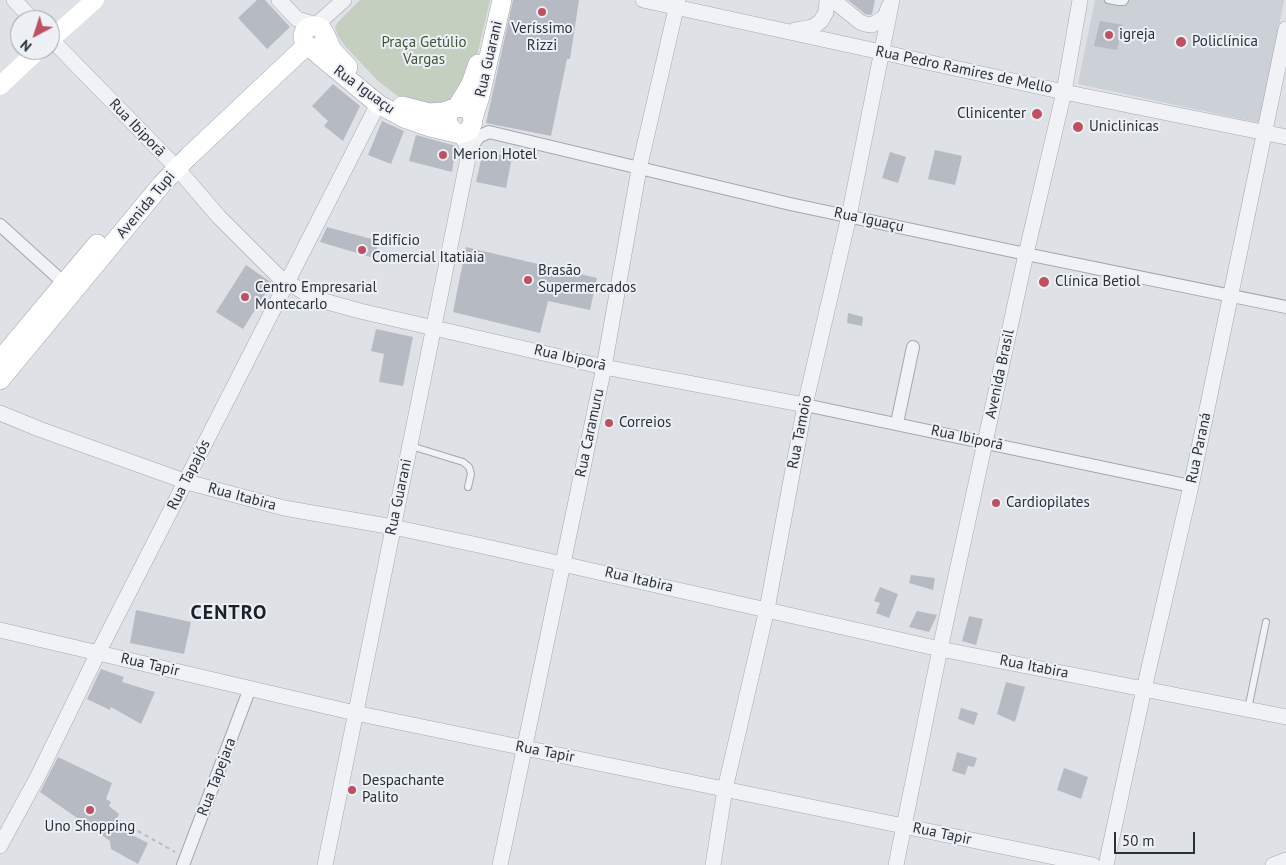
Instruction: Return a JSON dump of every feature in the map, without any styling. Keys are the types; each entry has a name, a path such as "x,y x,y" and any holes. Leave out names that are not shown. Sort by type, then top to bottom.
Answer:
{"main road":[{"path":"60,30 95,0"},
{"name":"Rua Guarani","path":"454,108 466,94 476,72 494,0"},
{"name":"Rua Guarani","path":"473,118 480,96 502,0"},
{"name":"Rua Iguaçu","path":"313,35 378,104 404,118 456,133"},
{"name":"Rua Iguaçu","path":"313,35 329,45 337,56 375,90 393,102 411,109 429,112 443,112 454,108"},
{"name":"Avenida Tupi","path":"0,360 64,283 172,164 313,35"},
{"path":"0,86 27,60"},
{"path":"454,108 466,108 472,113 473,118 472,127 460,134 449,128 447,121 449,112 454,108"},
{"name":"Avenida Tupi","path":"0,380 162,184 172,164"}],"street":[{"path":"14,0 24,10"},
{"name":"Rua Iguaçu","path":"279,0 313,35"},
{"path":"313,35 344,0"},
{"name":"Rua Pedro Ramires de Mello","path":"643,0 677,3 783,31 1064,92 1286,137"},
{"path":"833,2 860,22 872,25 884,17 892,0"},
{"name":"Rua Tamoio","path":"713,865 725,789 767,609 805,405 849,216 892,0"},
{"name":"Avenida Brasil","path":"896,865 940,649 1026,254 1064,92 1080,0"},
{"path":"783,31 813,28 821,21 833,2"},
{"path":"833,2 883,52"},
{"name":"Rua Caramuru","path":"500,865 604,367 639,168 677,3"},
{"name":"Rua Paraná","path":"1106,865 1144,689 1192,486 1286,29"},
{"name":"Rua Ibiporã","path":"60,49 172,164 219,217 278,276 313,298 360,311 604,367 898,423 1192,486"},
{"name":"Rua Tapajós","path":"0,846 38,776 98,652 187,482 378,104"},
{"path":"473,118 477,125 489,132"},
{"path":"468,158 476,140 489,132"},
{"name":"Rua Iguaçu","path":"489,132 790,204 1286,307"},
{"path":"456,133 466,143 468,158"},
{"name":"Rua Guarani","path":"325,865 468,158"},
{"path":"0,225 64,283"},
{"path":"898,423 913,347"},
{"name":"Rua Itabira","path":"0,413 39,429 187,482 284,508 393,527 562,563 940,649 1286,717"},
{"name":"Rua Tapir","path":"0,630 355,713 1093,865"},
{"name":"Rua Tapejara","path":"185,862 250,688"},
{"path":"1274,865 1286,860"}],"lane":[{"path":"1108,0 1119,2 1124,2 1125,0"},
{"path":"410,445 463,462 469,467 471,474 468,487"},
{"path":"1248,709 1266,622"}],"path":[{"path":"117,819 185,862"}],"shaded area":[{"name":"Policlínica","path":"1095,0 1284,0 1260,123 1078,84"}],"green space":[{"name":"Praça Getúlio Vargas","path":"360,0 490,0 474,69 447,105 418,105 396,95 377,80 345,46 338,36 335,27"}],"building":[{"path":"257,0 265,0 290,27 267,49 238,18"},
{"path":"513,0 579,0 570,59 567,59 551,136 486,123"},
{"path":"848,0 875,0 872,14 865,14"},
{"name":"igreja","path":"1100,21 1123,25 1117,50 1094,46"},
{"path":"333,84 360,106 343,141 324,126 328,121 312,106"},
{"path":"382,121 404,131 391,164 368,155"},
{"path":"416,135 456,146 452,172 409,161"},
{"path":"935,150 962,156 955,185 928,179"},
{"path":"483,151 512,157 506,188 476,182"},
{"path":"890,152 906,157 898,183 882,178"},
{"name":"Edifício Comercial Itatiaia","path":"327,227 379,241 374,258 320,242"},
{"name":"Brasão Supermercados","path":"466,247 597,278 590,310 548,301 540,333 453,312"},
{"name":"Centro Empresarial Montecarlo","path":"246,265 272,283 243,329 216,312"},
{"path":"848,313 863,317 862,326 847,323"},
{"path":"376,329 413,337 403,386 379,382 384,354 371,351"},
{"path":"911,575 935,578 933,590 909,583"},
{"path":"880,587 898,594 889,618 876,613 880,603 874,601"},
{"path":"136,610 191,622 184,654 130,643"},
{"path":"917,611 937,615 929,632 909,627"},
{"path":"969,616 983,619 976,645 962,641"},
{"path":"101,669 124,677 122,682 155,692 141,724 111,707 110,710 87,699"},
{"path":"1006,682 1025,687 1015,722 997,714"},
{"path":"961,708 978,713 974,725 958,719"},
{"path":"957,752 977,758 974,767 968,766 965,775 952,771"},
{"name":"Uno Shopping","path":"58,757 112,783 106,799 111,802 109,806 119,814 114,826 148,843 138,864 111,849 110,841 40,792"},
{"path":"1064,768 1088,777 1081,799 1057,790"}],"place":[{"name":"Veríssimo Rizzi","path":"542,12"},
{"name":"igreja","path":"1109,35"},
{"name":"Policlínica","path":"1181,42"},
{"name":"Clinicenter","path":"1037,114"},
{"name":"Uniclinicas","path":"1078,127"},
{"name":"Merion Hotel","path":"443,155"},
{"name":"Edifício Comercial Itatiaia","path":"362,250"},
{"name":"Brasão Supermercados","path":"528,280"},
{"name":"Clínica Betiol","path":"1044,282"},
{"name":"Centro Empresarial Montecarlo","path":"245,297"},
{"name":"Correios","path":"609,423"},
{"name":"Cardiopilates","path":"996,503"},
{"name":"Despachante Palito","path":"352,790"},
{"name":"Uno Shopping","path":"90,810"}],"district":[{"name":"CENTRO","path":"229,613"}]}
